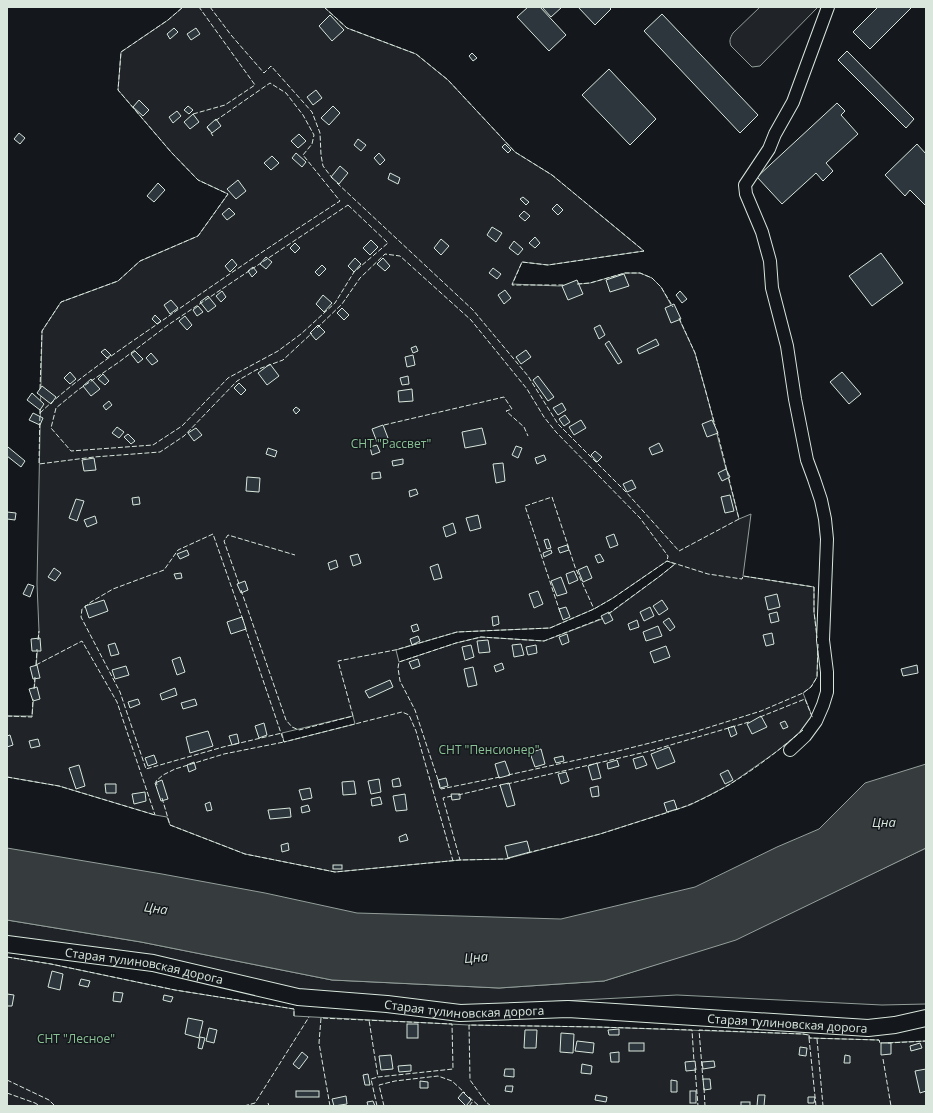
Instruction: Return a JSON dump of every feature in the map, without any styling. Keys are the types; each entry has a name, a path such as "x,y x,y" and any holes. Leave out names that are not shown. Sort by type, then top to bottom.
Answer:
{"street":[{"path":"790,750 805,736 816,721 827,692 827,672 822,640 827,539 825,519 807,460 795,400 787,346 772,288 770,262 762,232 746,194 745,185 770,150 775,134 793,102 828,7"},
{"name":"Старая тулиновская дорога","path":"7,944 153,963 298,997 388,1004 447,1012 460,1013 568,1009 630,1012 695,1018 844,1025 868,1028 895,1025 926,1018"}],"green space":[{"name":"СНТ \"Рассвет\"","path":"183,7 324,7 347,28 416,54 448,80 515,152 552,175 644,251 548,265 522,262 512,284 559,286 590,283 625,273 640,273 652,278 661,287 680,321 695,353 739,519 751,514 743,576 814,587 814,612 818,641 817,677 811,687 803,693 814,721 776,752 729,785 690,805 600,834 506,859 460,860 335,872 245,854 170,825 167,817 155,815 59,786 7,777 7,716 32,716 39,631 37,584 42,331 61,302 118,281 140,261 198,236 228,194 198,180 171,152 118,90 121,52 168,20","holes":["667,561 675,564 602,619 544,641 481,637 456,643 399,662 396,650 457,632 550,628 594,609 613,598","353,716 355,724 284,742 282,733"]},
{"path":"760,7 818,7 760,66 752,67 731,46 730,40 733,33"},
{"path":"926,848 926,1004 882,1005 677,995 467,1006 336,999 7,943 7,920 141,942 332,980 499,988 604,981 736,939"},
{"name":"СНТ \"Лесное\"","path":"7,957 51,964 175,990 294,1009 294,1016 469,1025 598,1027 803,1034 809,1035 810,1038 879,1040 880,1043 926,1041 926,1106 7,1106"}],"water":[{"name":"Цна","path":"926,764 926,848 736,940 604,981 499,988 332,980 141,942 7,920 7,848 265,893 357,913 561,919 695,887 777,847 819,829 865,783"}],"building":[{"path":"528,7 540,7 566,35 549,51 517,17"},
{"path":"542,7 562,7 551,17"},
{"path":"578,7 609,7 611,9 595,25"},
{"path":"878,7 912,7 870,49 853,32"},
{"path":"662,14 758,115 740,133 644,31"},
{"path":"330,15 344,30 332,41 319,26"},
{"path":"174,28 178,32 170,39 167,34"},
{"path":"196,28 200,34 191,40 187,34"},
{"path":"847,51 914,119 906,128 838,60"},
{"path":"472,53 477,58 473,61 469,56"},
{"path":"609,69 656,119 630,145 582,95"},
{"path":"316,90 322,98 313,105 307,97"},
{"path":"139,100 149,110 143,116 133,107"},
{"path":"837,103 845,111 841,115 858,134 826,163 833,171 823,181 816,173 782,204 757,177"},
{"path":"188,106 193,110 189,114 184,110"},
{"path":"333,106 340,113 329,125 321,118"},
{"path":"177,111 181,116 173,123 169,117"},
{"path":"193,114 199,122 190,129 184,122"},
{"path":"216,119 221,126 212,133 207,127"},
{"path":"19,133 25,138 20,144 14,139"},
{"path":"299,134 306,141 298,148 291,141"},
{"path":"358,139 366,145 361,151 354,145"},
{"path":"505,144 511,150 508,153 502,147"},
{"path":"917,144 926,154 926,206 910,190 905,196 885,175"},
{"path":"296,153 306,162 302,167 292,158"},
{"path":"379,153 385,160 380,165 374,158"},
{"path":"272,156 279,163 271,170 264,163"},
{"path":"340,166 348,173 339,184 331,177"},
{"path":"390,173 400,178 398,184 388,179"},
{"path":"238,180 246,191 236,199 227,189"},
{"path":"158,183 165,190 154,202 147,196"},
{"path":"523,197 529,202 526,205 520,199"},
{"path":"557,204 563,210 558,215 552,209"},
{"path":"229,208 235,214 227,220 222,214"},
{"path":"524,211 530,216 525,221 519,216"},
{"path":"492,227 502,233 496,242 487,235"},
{"path":"535,237 540,243 535,248 529,243"},
{"path":"441,239 449,246 441,255 434,248"},
{"path":"371,240 378,247 370,255 363,248"},
{"path":"514,241 523,249 518,255 509,248"},
{"path":"295,243 300,248 295,253 290,248"},
{"path":"881,253 903,283 872,306 849,276"},
{"path":"266,257 272,262 266,269 260,264"},
{"path":"355,258 361,264 354,272 348,266"},
{"path":"383,258 390,266 385,271 377,264"},
{"path":"232,259 237,265 230,272 225,266"},
{"path":"322,265 326,269 319,276 315,272"},
{"path":"253,267 257,272 252,277 248,271"},
{"path":"493,268 501,274 497,279 489,273"},
{"path":"624,274 629,286 610,292 606,280"},
{"path":"577,280 583,294 568,300 562,286"},
{"path":"505,290 511,298 504,304 498,295"},
{"path":"222,291 226,297 221,302 216,296"},
{"path":"680,291 687,299 682,303 676,295"},
{"path":"323,295 332,303 324,312 316,304"},
{"path":"208,296 216,306 208,312 200,302"},
{"path":"171,300 178,308 170,314 164,305"},
{"path":"674,304 681,319 671,323 665,308"},
{"path":"198,306 203,312 197,316 193,310"},
{"path":"342,308 349,315 344,320 337,313"},
{"path":"155,315 161,321 157,324 152,319"},
{"path":"185,316 192,325 187,330 179,321"},
{"path":"318,325 325,332 316,340 310,333"},
{"path":"600,325 605,335 599,339 594,328"},
{"path":"656,339 659,345 639,354 637,349"},
{"path":"609,341 622,362 618,364 605,344"},
{"path":"416,346 418,351 413,353 411,348"},
{"path":"105,349 111,355 107,358 101,352"},
{"path":"526,350 531,357 521,364 516,357"},
{"path":"135,351 143,359 138,363 131,354"},
{"path":"151,353 158,361 152,365 146,358"},
{"path":"413,355 415,365 407,367 405,357"},
{"path":"270,364 279,376 267,385 258,373"},
{"path":"70,372 76,379 70,384 64,378"},
{"path":"842,372 861,394 849,404 830,382"},
{"path":"103,374 109,381 105,385 98,379"},
{"path":"408,376 409,384 402,385 400,378"},
{"path":"538,376 554,397 548,401 533,380"},
{"path":"91,379 100,389 91,396 83,386"},
{"path":"239,383 246,390 241,395 234,388"},
{"path":"42,386 56,397 51,404 37,393"},
{"path":"412,389 413,401 399,402 398,391"},
{"path":"32,393 44,404 40,410 27,400"},
{"path":"109,401 112,405 106,410 103,406"},
{"path":"562,403 566,410 558,415 553,408"},
{"path":"296,407 300,410 296,414 293,410"},
{"path":"33,413 43,418 40,425 29,420"},
{"path":"565,415 570,422 564,426 559,419"},
{"path":"581,420 586,428 574,435 569,427"},
{"path":"712,420 718,433 707,437 702,424"},
{"path":"383,425 388,438 377,442 372,429"},
{"path":"117,427 124,432 119,438 112,433"},
{"path":"196,428 202,435 194,441 188,433"},
{"path":"482,428 486,444 465,448 462,432"},
{"path":"128,434 135,441 131,444 124,437"},
{"path":"659,443 663,451 652,455 649,448"},
{"path":"377,445 380,452 372,455 370,447"},
{"path":"516,446 522,448 518,458 512,455"},
{"path":"8,447 25,461 21,467 7,456"},
{"path":"268,448 277,451 275,457 266,454"},
{"path":"595,451 602,457 597,462 591,455"},
{"path":"544,455 546,460 537,464 535,458"},
{"path":"94,458 96,470 84,471 82,460"},
{"path":"403,459 403,464 393,466 392,461"},
{"path":"503,463 505,481 496,483 493,464"},
{"path":"726,469 730,477 722,481 718,473"},
{"path":"380,472 381,478 372,479 372,473"},
{"path":"247,477 260,478 259,492 246,491"},
{"path":"632,480 636,488 627,492 623,484"},
{"path":"416,489 418,494 410,497 409,491"},
{"path":"730,495 734,511 725,513 721,497"},
{"path":"139,497 140,504 133,505 132,498"},
{"path":"76,499 84,501 77,521 69,518"},
{"path":"7,512 16,513 15,520 7,519"},
{"path":"478,515 481,528 470,531 466,518"},
{"path":"95,516 97,523 87,527 84,520"},
{"path":"453,523 456,533 446,537 443,527"},
{"path":"614,534 618,545 610,548 606,537"},
{"path":"548,539 551,548 547,549 544,540"},
{"path":"567,545 569,550 560,553 558,548"},
{"path":"187,550 189,555 180,559 177,554"},
{"path":"551,550 552,553 544,557 543,553"},
{"path":"358,554 361,563 353,566 350,556"},
{"path":"600,554 604,561 598,563 595,556"},
{"path":"336,560 338,567 330,570 328,563"},
{"path":"438,564 442,578 434,580 430,567"},
{"path":"587,566 592,578 583,582 578,570"},
{"path":"54,568 61,573 55,581 48,577"},
{"path":"574,571 578,580 569,584 566,574"},
{"path":"181,573 182,578 176,579 174,574"},
{"path":"561,577 567,593 557,596 551,581"},
{"path":"245,581 248,590 241,593 237,584"},
{"path":"28,584 34,586 30,597 23,594"},
{"path":"538,591 543,604 534,608 529,594"},
{"path":"777,594 780,607 768,610 765,597"},
{"path":"104,600 108,611 89,618 85,606"},
{"path":"662,600 668,609 659,615 653,606"},
{"path":"566,607 570,617 563,620 559,609"},
{"path":"650,607 654,616 644,621 640,612"},
{"path":"609,612 613,620 605,624 601,616"},
{"path":"777,612 779,621 771,623 769,614"},
{"path":"498,616 499,624 493,626 492,617"},
{"path":"242,617 246,629 231,634 227,622"},
{"path":"669,618 675,627 670,631 663,622"},
{"path":"637,620 639,627 630,630 628,624"},
{"path":"417,624 419,630 413,632 411,626"},
{"path":"658,626 662,636 646,641 643,632"},
{"path":"772,633 774,644 766,646 763,635"},
{"path":"567,634 569,642 562,645 559,637"},
{"path":"418,636 420,641 412,645 410,639"},
{"path":"40,638 41,651 32,651 31,639"},
{"path":"488,640 490,652 479,653 477,641"},
{"path":"115,643 119,654 111,656 108,645"},
{"path":"521,644 524,655 514,657 512,645"},
{"path":"471,645 474,657 465,660 462,647"},
{"path":"536,645 537,653 528,655 526,647"},
{"path":"666,646 670,657 654,663 650,652"},
{"path":"180,657 185,672 177,675 172,660"},
{"path":"418,659 420,666 412,669 409,662"},
{"path":"502,663 504,669 496,672 494,666"},
{"path":"37,665 40,678 33,679 30,667"},
{"path":"917,665 918,673 903,676 901,669"},
{"path":"126,666 129,675 115,679 112,670"},
{"path":"473,667 477,685 468,687 464,669"},
{"path":"390,680 393,687 369,698 365,691"},
{"path":"37,687 40,699 33,701 29,689"},
{"path":"175,688 177,695 162,700 160,694"},
{"path":"138,699 140,704 130,708 128,702"},
{"path":"195,699 197,705 183,709 181,703"},
{"path":"761,716 767,727 752,734 747,724"},
{"path":"785,721 788,727 783,729 780,723"},
{"path":"264,723 267,735 259,738 255,726"},
{"path":"734,726 737,734 731,737 728,728"},
{"path":"208,731 213,746 190,753 186,737"},
{"path":"237,734 239,743 232,745 229,736"},
{"path":"10,735 13,745 7,747 7,736"},
{"path":"38,739 40,746 31,748 29,741"},
{"path":"669,747 675,762 657,769 651,754"},
{"path":"541,749 545,764 535,767 530,753"},
{"path":"154,755 157,763 148,766 145,758"},
{"path":"563,756 564,761 556,763 554,758"},
{"path":"643,756 647,765 636,769 633,759"},
{"path":"617,760 619,766 608,769 607,763"},
{"path":"505,761 510,775 499,778 495,764"},
{"path":"194,762 196,769 189,772 187,765"},
{"path":"597,763 601,778 592,780 588,766"},
{"path":"79,765 85,786 76,789 69,768"},
{"path":"728,770 733,780 725,784 720,774"},
{"path":"566,772 569,781 561,784 558,774"},
{"path":"399,778 401,786 393,787 392,780"},
{"path":"446,778 448,786 440,788 438,780"},
{"path":"379,779 381,792 371,794 368,781"},
{"path":"162,780 168,799 161,801 155,783"},
{"path":"354,781 356,794 343,795 342,782"},
{"path":"509,783 515,805 507,807 500,785"},
{"path":"105,784 116,784 116,793 106,793"},
{"path":"598,786 599,796 592,797 590,788"},
{"path":"310,788 312,798 302,800 299,790"},
{"path":"145,792 146,801 134,804 132,794"},
{"path":"405,794 407,810 396,811 393,796"},
{"path":"451,794 460,794 460,799 452,800"},
{"path":"380,797 382,804 372,806 371,799"},
{"path":"674,800 677,809 667,812 664,803"},
{"path":"210,802 212,810 207,811 205,804"},
{"path":"308,805 310,811 302,813 301,807"},
{"path":"290,808 291,817 270,819 268,810"},
{"path":"406,834 408,840 400,842 399,837"},
{"path":"527,841 530,852 508,858 505,846"},
{"path":"288,843 289,850 282,852 281,845"},
{"path":"333,865 342,865 342,869 333,869"},
{"path":"52,971 63,974 60,990 48,987"},
{"path":"81,979 90,981 88,987 79,985"},
{"path":"114,992 123,993 121,1002 113,1001"},
{"path":"7,994 14,995 12,1006 7,1006"},
{"path":"164,995 173,997 171,1002 163,1000"},
{"path":"188,1018 203,1021 199,1038 185,1034"},
{"path":"407,1024 418,1024 418,1038 407,1038"},
{"path":"209,1028 217,1030 214,1043 206,1041"},
{"path":"619,1029 619,1035 609,1035 608,1030"},
{"path":"525,1030 537,1030 536,1048 524,1048"},
{"path":"561,1033 574,1034 573,1053 560,1052"},
{"path":"200,1037 205,1038 202,1049 198,1048"},
{"path":"577,1041 594,1043 593,1053 575,1051"},
{"path":"629,1043 644,1043 644,1051 629,1051"},
{"path":"881,1043 891,1043 891,1054 881,1055"},
{"path":"920,1043 922,1048 911,1051 910,1046"},
{"path":"800,1047 807,1048 806,1056 799,1055"},
{"path":"302,1052 308,1057 299,1069 293,1064"},
{"path":"619,1052 619,1062 611,1062 610,1053"},
{"path":"391,1055 393,1069 381,1070 379,1056"},
{"path":"845,1055 850,1056 850,1063 844,1063"},
{"path":"695,1061 696,1070 686,1071 685,1062"},
{"path":"714,1061 715,1067 703,1069 702,1062"},
{"path":"582,1064 592,1066 591,1074 581,1073"},
{"path":"411,1065 411,1071 399,1072 398,1066"},
{"path":"505,1069 514,1069 514,1077 504,1076"},
{"path":"926,1069 926,1091 920,1093 915,1071"},
{"path":"368,1074 370,1085 365,1085 363,1075"},
{"path":"703,1079 710,1079 711,1089 704,1090"},
{"path":"671,1080 677,1081 677,1092 671,1092"},
{"path":"420,1081 428,1082 428,1088 420,1088"},
{"path":"506,1086 513,1086 512,1092 505,1091"},
{"path":"296,1091 319,1091 319,1097 296,1097"},
{"path":"690,1091 696,1091 696,1103 690,1103"},
{"path":"463,1092 471,1100 466,1106 458,1098"},
{"path":"596,1095 607,1097 606,1102 595,1100"},
{"path":"758,1095 765,1095 764,1106 757,1106"},
{"path":"346,1096 347,1104 334,1106 332,1099"},
{"path":"808,1097 815,1097 814,1103 808,1103"},
{"path":"373,1101 375,1106 368,1106 367,1102"},
{"path":"741,1102 750,1102 750,1106 741,1106"}],"fence":[{"path":"40,389 42,331 61,302 118,281 140,261 198,236 228,194 198,180 171,152 118,90 121,52 168,20 183,7"},
{"path":"193,114 225,105 255,85 199,7"},
{"path":"210,7 231,35 264,73 271,66 312,112 320,133 323,166 333,179"},
{"path":"324,7 347,28 416,54 448,80 515,152 552,175 644,251 548,265 522,262 512,285 565,285"},
{"path":"40,413 85,375 117,352 231,273 340,201 303,155 312,144 314,135 303,115 286,93 270,83 215,121"},
{"path":"207,127 213,136"},
{"path":"337,183 473,310 528,376 558,424 626,492 679,551 739,519 717,431"},
{"path":"348,205 388,243 354,272 335,303 301,334 278,351 228,378 182,426 153,445 71,451 51,428 56,408 78,390 119,362 168,325 348,205"},
{"path":"317,328 342,304 360,278 385,254 400,256 471,320 527,389 544,417 556,432 640,518 668,556 667,561"},
{"path":"577,284 590,283 625,273 640,273 652,278 661,287 673,307"},
{"path":"679,318 695,353 715,425"},
{"path":"40,409 39,464 94,457 160,452 184,436 237,381 256,370 283,360 312,333"},
{"path":"384,425 504,397 512,409 506,411 524,427 528,436"},
{"path":"560,612 525,506 552,497 575,567 594,609"},
{"path":"243,620 213,534 178,550 164,570 113,589 91,602 82,609 81,617 120,692 146,769 223,747 282,733"},
{"path":"239,584 224,541 228,535 295,555"},
{"path":"241,590 286,720 292,727 299,730 353,716 338,661 395,650 457,632 550,628 594,609 613,598 667,561 708,574 742,579 743,576 814,587 814,612 817,638"},
{"path":"608,614 675,564"},
{"path":"500,777 441,789 415,710 400,681 398,668 399,662 456,643 481,637 544,641 603,618"},
{"path":"245,627 284,742 402,712 409,715 416,731 453,861"},
{"path":"38,640 39,631"},
{"path":"36,665 82,641 117,702 155,815"},
{"path":"508,775 618,751 694,732 761,711 803,693 811,687 817,677 818,644"},
{"path":"36,665 37,649"},
{"path":"34,689 35,677"},
{"path":"7,716 32,717 33,699"},
{"path":"760,717 805,699 813,719"},
{"path":"507,784 650,751 749,722"},
{"path":"675,810 727,786 774,754 803,730"},
{"path":"157,785 156,781 163,775 175,769 224,754 284,742"},
{"path":"7,777 59,786 155,815"},
{"path":"458,795 501,785"},
{"path":"452,796 443,798 460,860"},
{"path":"162,798 170,825 245,854 335,872 460,860 510,858"},
{"path":"527,853 600,834 669,812"},
{"path":"7,957 51,964 175,990 294,1009 294,1016"},
{"path":"244,1106 255,1103 309,1017"},
{"path":"330,1106 319,1043 321,1018 452,1024 453,1069 378,1077 369,1020"},
{"path":"491,1106 486,1102 470,1080 469,1025 692,1030 694,1062"},
{"path":"703,1080 699,1030 803,1034 809,1035 809,1038 879,1040 880,1043 882,1043"},
{"path":"809,1038 816,1106"},
{"path":"817,1039 823,1106"},
{"path":"888,1043 926,1041"},
{"path":"883,1059 891,1106"},
{"path":"695,1068 698,1106"},
{"path":"384,1106 379,1085 395,1081 438,1076 452,1081 465,1093"},
{"path":"377,1106 371,1079 378,1077"},
{"path":"7,1080 49,1100 55,1106"},
{"path":"704,1088 705,1106"},
{"path":"7,1093 40,1106"},
{"path":"469,1097 479,1106"},
{"path":"469,1106 473,1101"}],"park label":[{"name":"СНТ \"Пенсионер\"","path":"489,749"}]}
